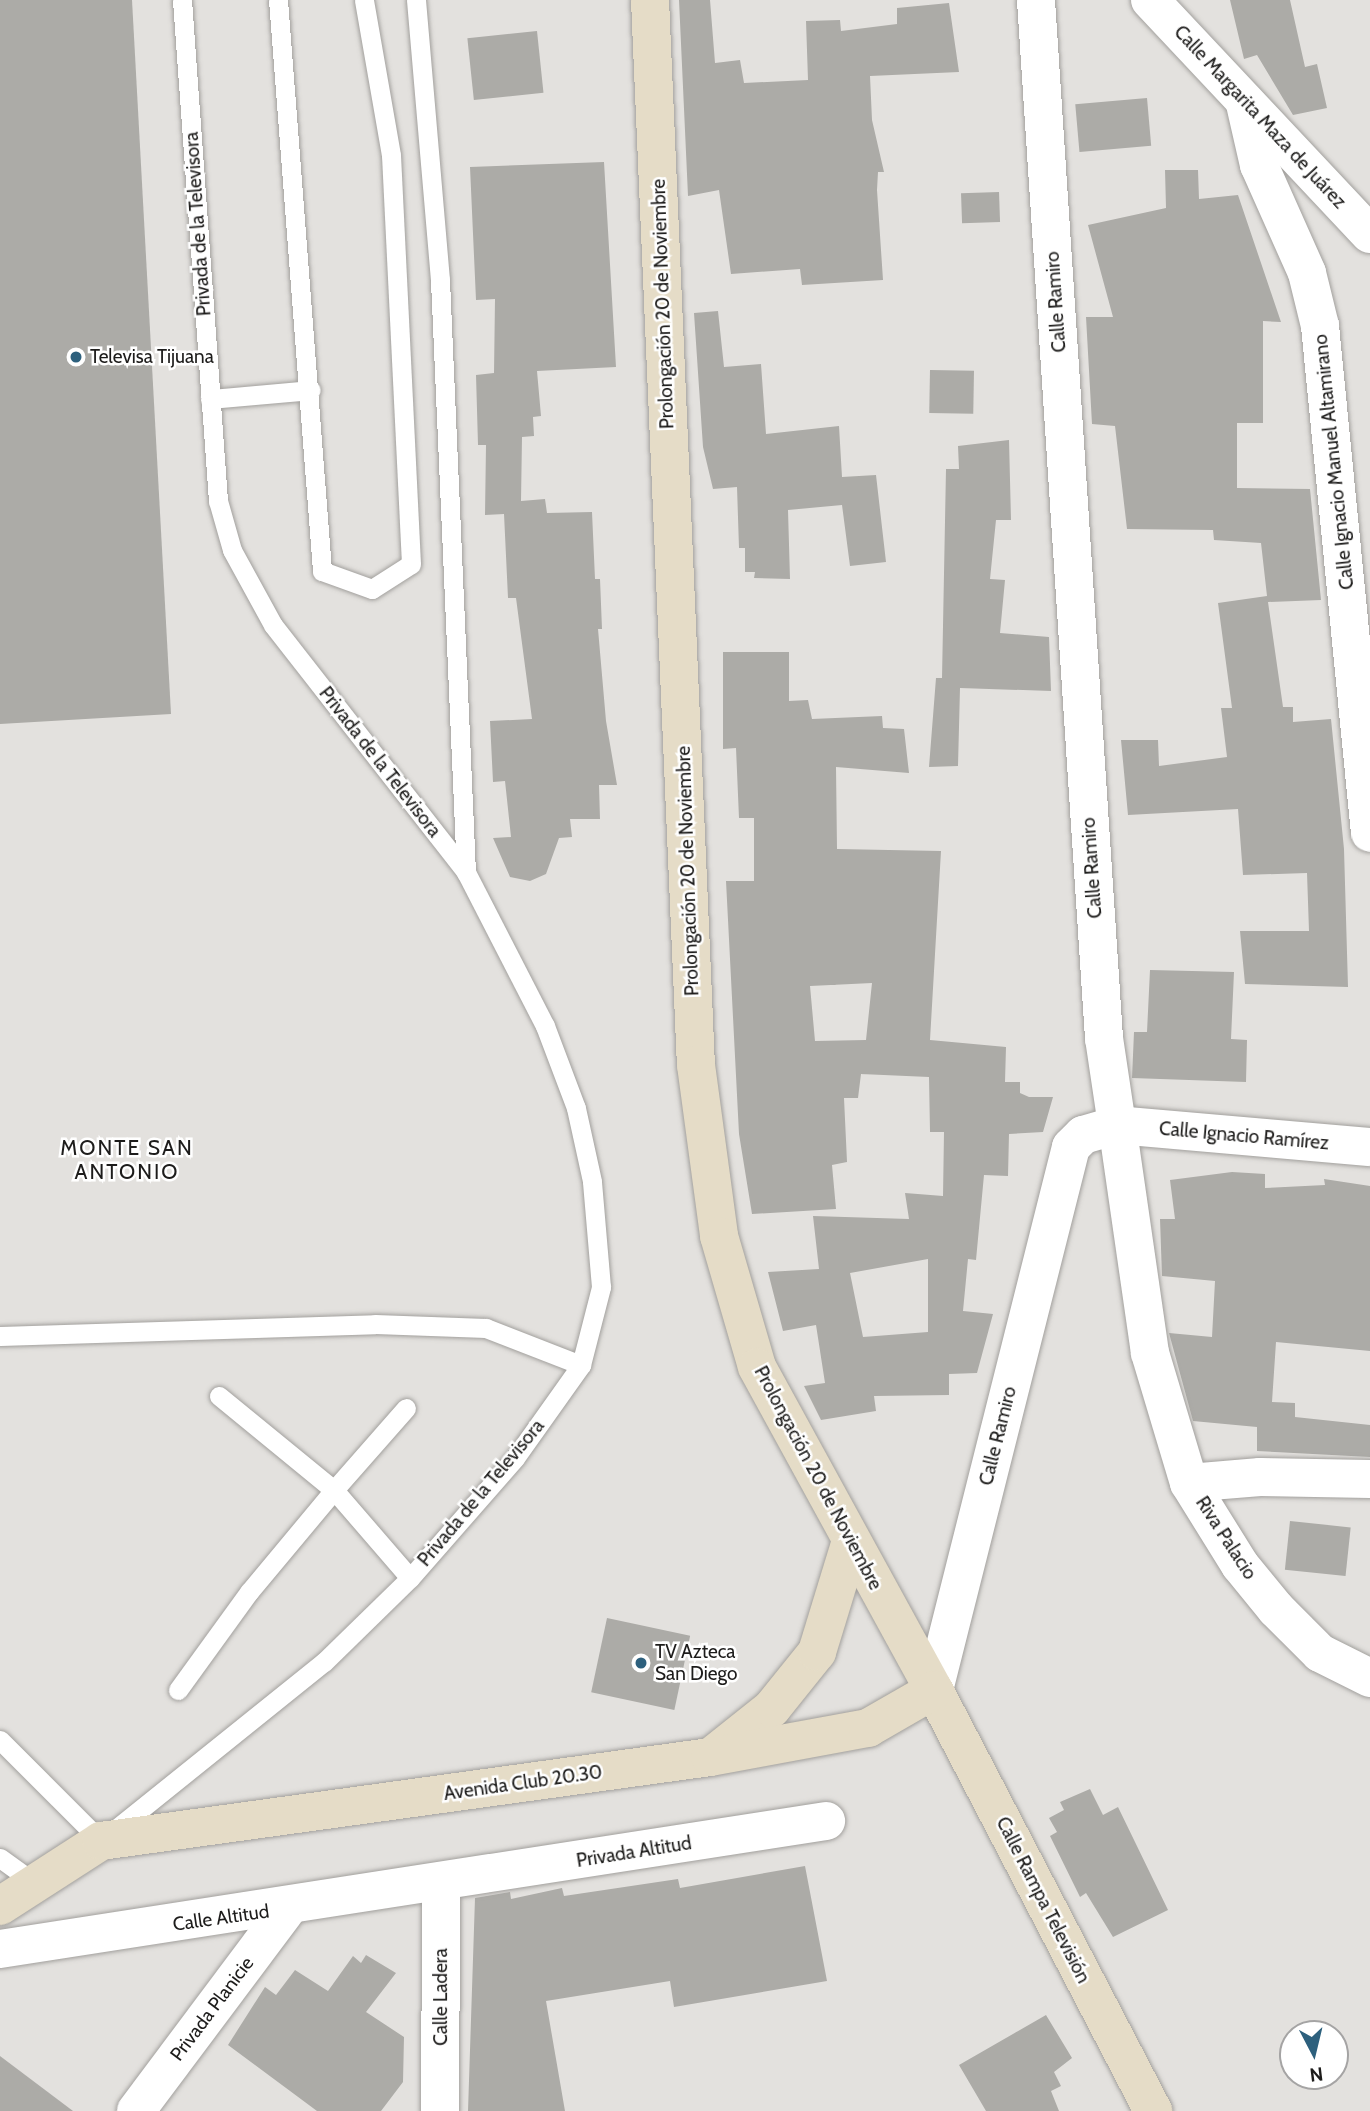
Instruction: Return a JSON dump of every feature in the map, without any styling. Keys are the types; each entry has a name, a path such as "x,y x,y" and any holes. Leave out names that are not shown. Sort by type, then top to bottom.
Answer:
{"main road":[{"name":"Prolongación 20 de Noviembre","path":"650,0 696,1065 719,1236 757,1367 850,1544 934,1690"},
{"path":"710,1758 772,1708 805,1671 831,1616 850,1544"},
{"name":"Avenida Club 20.30","path":"101,1841 710,1758 868,1728 934,1690"},
{"name":"Calle Rampa Televisión","path":"934,1690 1153,2111"},
{"path":"0,1906 101,1841"}],"street":[{"name":"Calle Ramiro","path":"934,1690 1071,1147 1083,1135 1117,1125 1103,1026 1036,0"},
{"name":"Calle Margarita Maza de Juárez","path":"1150,0 1370,234"},
{"name":"Calle Ignacio Manuel Altamirano","path":"1245,104 1259,165 1307,273 1320,326 1370,833"},
{"name":"Calle Ignacio Ramírez","path":"1117,1125 1370,1147"},
{"path":"1117,1125 1150,1353 1189,1483"},
{"name":"Riva Palacio","path":"1370,1479 1260,1477 1189,1483 1240,1565 1276,1609 1320,1653 1370,1678"},
{"name":"Privada Altitud","path":"441,1884 826,1821"},
{"name":"Calle Altitud","path":"0,1950 441,1884"},
{"name":"Calle Ladera","path":"440,2111 441,1884"},
{"name":"Privada Planicie","path":"136,2111 288,1908"}],"lane":[{"name":"Privada de la Televisora","path":"101,1841 324,1662 410,1578 515,1458 581,1365 601,1287 592,1181 576,1108 545,1026 466,872 273,625 232,550 218,501 181,0"},
{"path":"278,0 311,390 322,571 372,589 411,564 391,155 364,0"},
{"name":"Privada de la Televisora","path":"416,0 440,280 466,872"},
{"path":"210,399 311,390"},
{"path":"0,1336 375,1324 486,1328 581,1365"},
{"path":"219,1396 334,1490 410,1578"},
{"path":"178,1690 249,1592 406,1408"},
{"path":"0,1740 101,1841"},
{"path":"0,1858 36,1884"}],"building":[{"name":"Televisa Tijuana","path":"0,0 132,0 171,714 0,724"},
{"path":"679,0 710,0 715,63 740,60 744,83 808,80 806,21 840,20 841,31 897,24 897,8 949,3 959,72 870,76 872,120 884,172 878,172 877,190 883,280 802,285 800,269 731,274 719,190 688,196"},
{"path":"1230,0 1290,0 1305,67 1317,64 1327,108 1293,115 1257,55 1244,59"},
{"path":"537,31 543,93 474,100 467,38"},
{"path":"1147,98 1151,146 1079,152 1075,104"},
{"path":"604,162 616,367 537,371 541,416 533,417 534,436 522,437 521,501 545,499 547,513 592,512 595,579 600,579 602,629 598,629 606,721 617,785 599,785 600,819 570,819 572,837 559,838 546,874 530,881 510,877 493,838 511,837 505,781 493,782 490,721 532,719 516,598 508,598 504,514 485,515 486,445 478,445 476,375 494,373 495,299 476,300 470,167"},
{"path":"1165,170 1198,170 1199,199 1238,195 1281,322 1263,321 1263,423 1237,423 1237,488 1310,489 1321,600 1268,602 1283,707 1293,707 1293,722 1331,719 1344,849 1348,987 1245,984 1240,931 1309,931 1307,873 1243,875 1238,809 1128,815 1121,740 1158,740 1159,766 1227,757 1221,708 1232,708 1218,603 1267,596 1261,543 1214,540 1213,530 1127,529 1115,426 1092,424 1086,317 1113,317 1088,225 1166,208"},
{"path":"999,192 1000,222 962,223 961,193"},
{"path":"718,311 724,367 761,364 766,434 839,426 842,477 876,475 886,562 850,566 842,505 788,510 790,579 754,578 755,572 745,572 745,548 739,548 737,487 713,489 703,447 694,313"},
{"path":"930,370 974,371 973,414 929,413"},
{"path":"1009,440 1011,520 996,520 990,579 1005,580 1000,633 1049,637 1051,691 960,688 958,766 929,767 936,678 942,678 946,469 959,469 958,446"},
{"path":"723,652 789,652 789,701 808,700 812,719 882,716 883,728 904,729 909,773 836,767 837,849 941,851 930,1040 1006,1047 1005,1082 1020,1082 1020,1093 1029,1097 1053,1097 1043,1132 1009,1134 1008,1176 984,1175 976,1260 968,1259 963,1311 993,1314 977,1373 949,1374 949,1395 874,1396 876,1411 821,1420 804,1386 825,1383 816,1325 783,1331 768,1272 819,1269 813,1216 909,1219 905,1193 943,1196 944,1132 930,1132 929,1077 861,1074 858,1098 844,1098 847,1162 832,1165 836,1209 752,1214 739,1134 726,881 754,881 754,818 739,818 736,748 723,749","holes":["872,983 866,1040 815,1041 810,986","928,1259 928,1332 863,1337 850,1273"]},
{"path":"1150,970 1234,972 1231,1039 1247,1040 1246,1082 1132,1078 1134,1032 1147,1032"},
{"path":"1232,1172 1265,1174 1265,1188 1325,1185 1324,1179 1370,1186 1370,1351 1276,1342 1272,1402 1295,1403 1295,1417 1370,1425 1370,1457 1257,1451 1257,1427 1193,1421 1169,1333 1212,1337 1215,1281 1162,1276 1160,1219 1175,1219 1170,1180"},
{"path":"1290,1521 1351,1527 1346,1576 1285,1570"},
{"name":"TV Azteca San Diego","path":"607,1618 690,1636 674,1710 591,1692"},
{"path":"1090,1789 1103,1815 1118,1807 1168,1910 1113,1937 1086,1893 1080,1897 1050,1836 1057,1832 1049,1818 1064,1810 1060,1802"},
{"path":"805,1866 827,1981 674,2007 670,1981 546,2001 565,2111 468,2111 475,1898 510,1892 511,1899 562,1888 564,1896 678,1879 680,1888"},
{"path":"366,1955 396,1973 366,2012 404,2037 403,2082 381,2111 317,2111 228,2045 265,1987 276,1995 295,1970 328,1991 353,1956 361,1963"},
{"path":"1046,2015 1072,2058 1054,2072 1061,2086 1051,2091 1059,2111 986,2111 959,2065"},
{"path":"0,2056 73,2111 0,2111"}],"place":[{"name":"Televisa Tijuana","path":"76,357"},
{"name":"TV Azteca San Diego","path":"641,1663"}],"district":[{"name":"MONTE SAN ANTONIO","path":"127,1160"}]}
